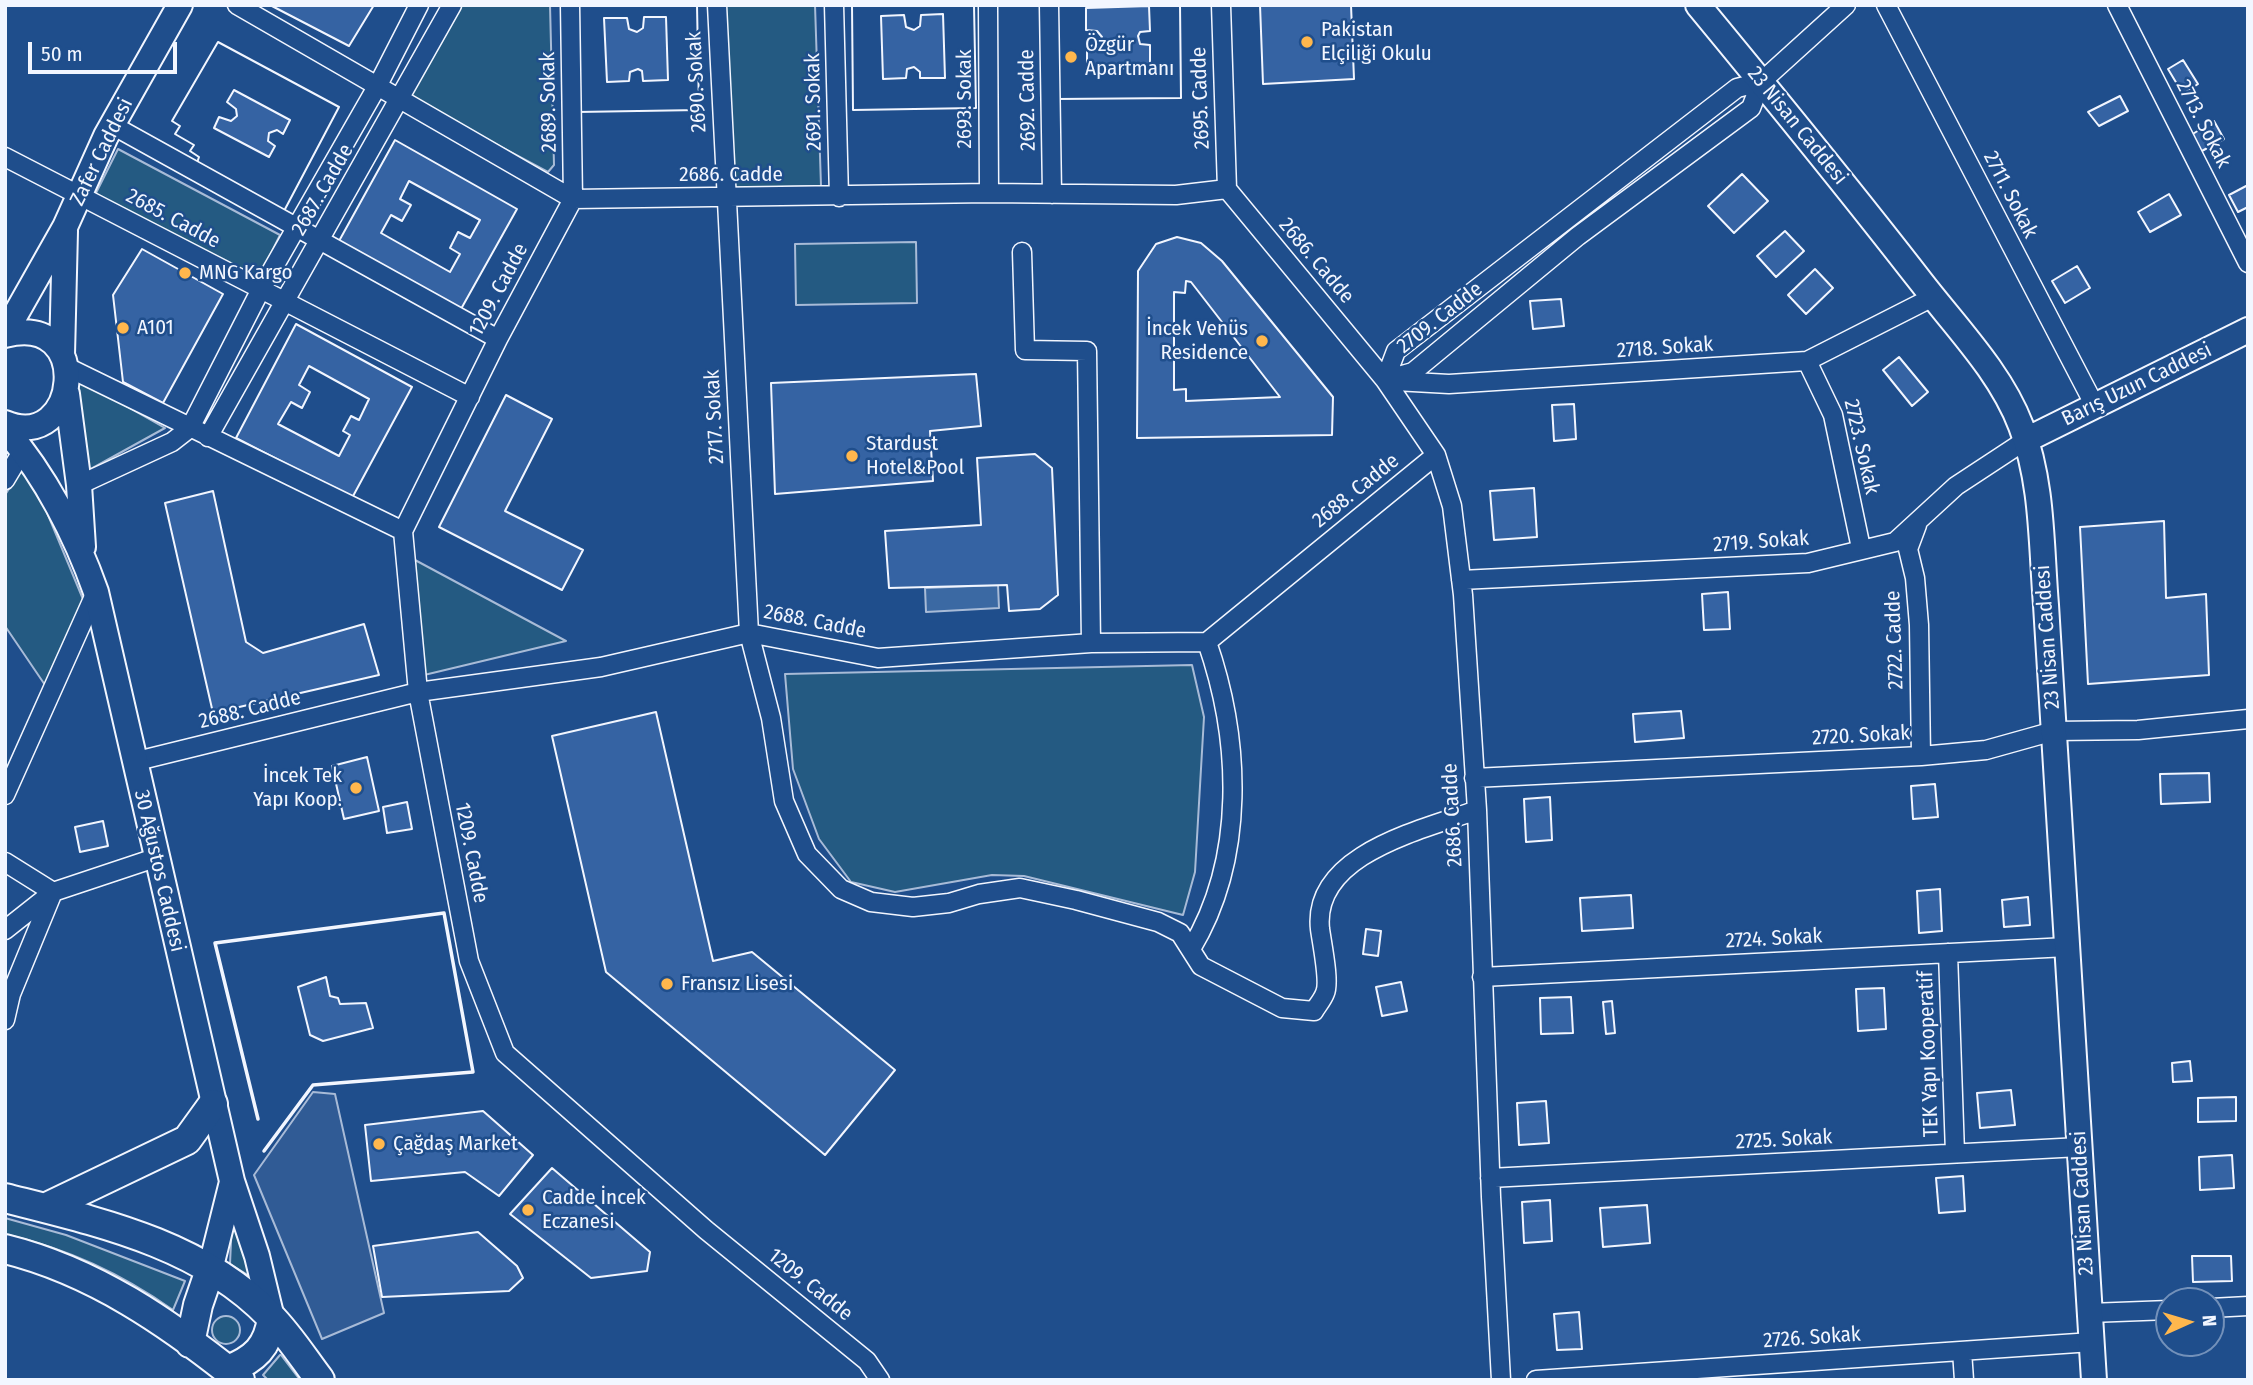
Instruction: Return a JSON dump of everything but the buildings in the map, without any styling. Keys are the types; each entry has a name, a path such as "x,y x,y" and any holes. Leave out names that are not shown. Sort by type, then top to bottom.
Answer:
{"main road":[{"name":"Zafer Caddesi","path":"5,334 65,227 112,125 180,5"},
{"name":"23 Nisan Caddesi","path":"1698,5 1994,375 2026,440 2037,488 2094,1380"},
{"path":"65,227 66,394 79,485 85,562"},
{"name":"Barış Uzun Caddesi","path":"2026,440 2248,330"},
{"path":"5,334 30,333 43,337 65,361"},
{"path":"5,423 24,426 38,424 60,407 66,394"},
{"path":"5,429 23,450 85,562"},
{"name":"30 Ağustos Caddesi","path":"85,562 96,592 155,858 232,1181 257,1256 272,1318"},
{"path":"45,1208 187,1140 214,1104"},
{"name":"30 Ağustos Caddesi","path":"210,1270 232,1181"},
{"path":"5,1198 130,1231 210,1270 272,1318 320,1380"},
{"path":"5,1249 64,1266 97,1281 234,1375 260,1352 270,1334 272,1318"},
{"path":"190,1343 198,1305 210,1270"}],"street":[{"path":"237,5 573,199"},
{"name":"2687. Cadde","path":"79,485 172,442 190,428 260,291 378,85 419,5"},
{"name":"2687. Cadde","path":"172,442 208,438 401,101 452,5"},
{"name":"2689. Sokak","path":"570,5 573,199"},
{"name":"2690. Sokak","path":"717,5 725,198"},
{"name":"2691. Sokak","path":"834,5 839,197"},
{"name":"2693. Sokak","path":"988,5 989,193"},
{"name":"2692. Cadde","path":"1049,5 1052,194"},
{"name":"2695. Cadde","path":"1221,5 1227,189"},
{"name":"2709. Cadde","path":"1385,380 1413,372 1578,236 1751,108 1761,82 1846,5"},
{"name":"2711. Sokak","path":"1886,5 2095,406"},
{"name":"2713. Sokak","path":"2117,5 2248,263"},
{"name":"2709. Cadde","path":"1385,380 1396,351 1737,88 1761,82"},
{"path":"112,125 498,339"},
{"name":"2685. Cadde","path":"5,157 284,304 470,397"},
{"name":"2686. Cadde","path":"573,199 989,193 1176,195 1227,189 1385,380 1436,455 1452,506 1461,580 1477,810 1490,1178 1501,1380"},
{"name":"2717. Sokak","path":"725,198 750,633 771,718 784,801 807,854 841,889 871,902 913,907 948,904 979,894 1020,888 1158,922 1180,933 1201,966 1282,1008 1314,1011 1326,991 1318,912 1332,880 1356,859 1387,843 1477,810"},
{"name":"1209. Cadde","path":"573,199 498,339 403,531 418,692 469,961 505,1053 706,1230 867,1361 880,1380"},
{"path":"1022,252 1025,350 1087,351 1091,643"},
{"name":"2718. Sokak","path":"1385,380 1448,384 1807,361 1933,297"},
{"path":"65,361 208,438 403,531"},
{"name":"2723. Sokak","path":"1807,361 1833,415 1861,548"},
{"name":"2719. Sokak","path":"1461,580 1808,563 1850,554 1861,548 1895,542 1917,525 1956,486 2026,440"},
{"path":"5,480 23,450"},
{"name":"2688. Cadde","path":"133,762 418,692 601,667 750,633 878,658 1091,643 1207,642 1436,455"},
{"name":"2722. Cadde","path":"1917,525 1908,548 1915,578 1919,625 1921,756"},
{"path":"5,795 96,592"},
{"path":"1191,949 1207,922 1233,807 1232,741 1220,678 1207,642"},
{"name":"2720. Sokak","path":"1474,778 1921,756 1986,750 2054,731 2138,730 2248,719"},
{"path":"5,930 53,892 155,858"},
{"path":"5,862 53,892"},
{"path":"5,1020 8,995 53,892"},
{"name":"2724. Sokak","path":"1482,976 2067,947"},
{"name":"TEK Yapı Kooperatif","path":"1948,953 1955,1153"},
{"name":"2725. Sokak","path":"1490,1178 2080,1147"},
{"path":"2225,1308 2248,1307"},
{"path":"2090,1313 2155,1311"},
{"name":"2726. Sokak","path":"1536,1380 2092,1342"},
{"path":"1962,1351 1964,1380"}],"shaded area":[{"path":"458,5 550,5 554,165 548,172 409,98"},
{"path":"725,5 815,5 821,186 730,188"},
{"path":"118,149 280,235 257,282 94,197"},
{"path":"916,242 917,303 796,305 795,244"},
{"path":"73,376 165,428 89,470"},
{"path":"26,462 85,604 45,685 5,626 5,495"},
{"path":"415,560 566,641 420,676"},
{"path":"998,585 999,608 926,612 925,588"},
{"path":"1192,665 1204,717 1195,872 1183,915 1024,876 992,875 895,892 851,882 819,839 793,769 785,674"},
{"path":"313,1092 335,1094 384,1313 322,1339 254,1175"},
{"path":"5,1218 66,1235 185,1281 173,1310 93,1264 50,1247 5,1234"},
{"path":"232,1220 251,1277 230,1264"},
{"path":"226,1316 236,1320 240,1330 236,1340 226,1344 216,1340 212,1330 216,1320"},
{"path":"280,1355 300,1380 268,1380 263,1375"}],"wall":[{"path":"258,1119 215,943 444,913 473,1072 313,1085 264,1151"}],"place":[{"name":"Pakistan Elçiliği Okulu","path":"1307,42"},
{"name":"Özgür Apartmanı","path":"1071,57"},
{"name":"MNG Kargo","path":"185,273"},
{"name":"A101","path":"123,328"},
{"name":"İncek Venüs Residence","path":"1262,341"},
{"name":"Stardust Hotel&Pool","path":"852,456"},
{"name":"İncek Tek Yapı Koop.","path":"356,788"},
{"name":"Fransız Lisesi","path":"667,984"},
{"name":"Çağdaş Market","path":"379,1144"},
{"name":"Cadde İncek Eczanesi","path":"528,1210"}]}
